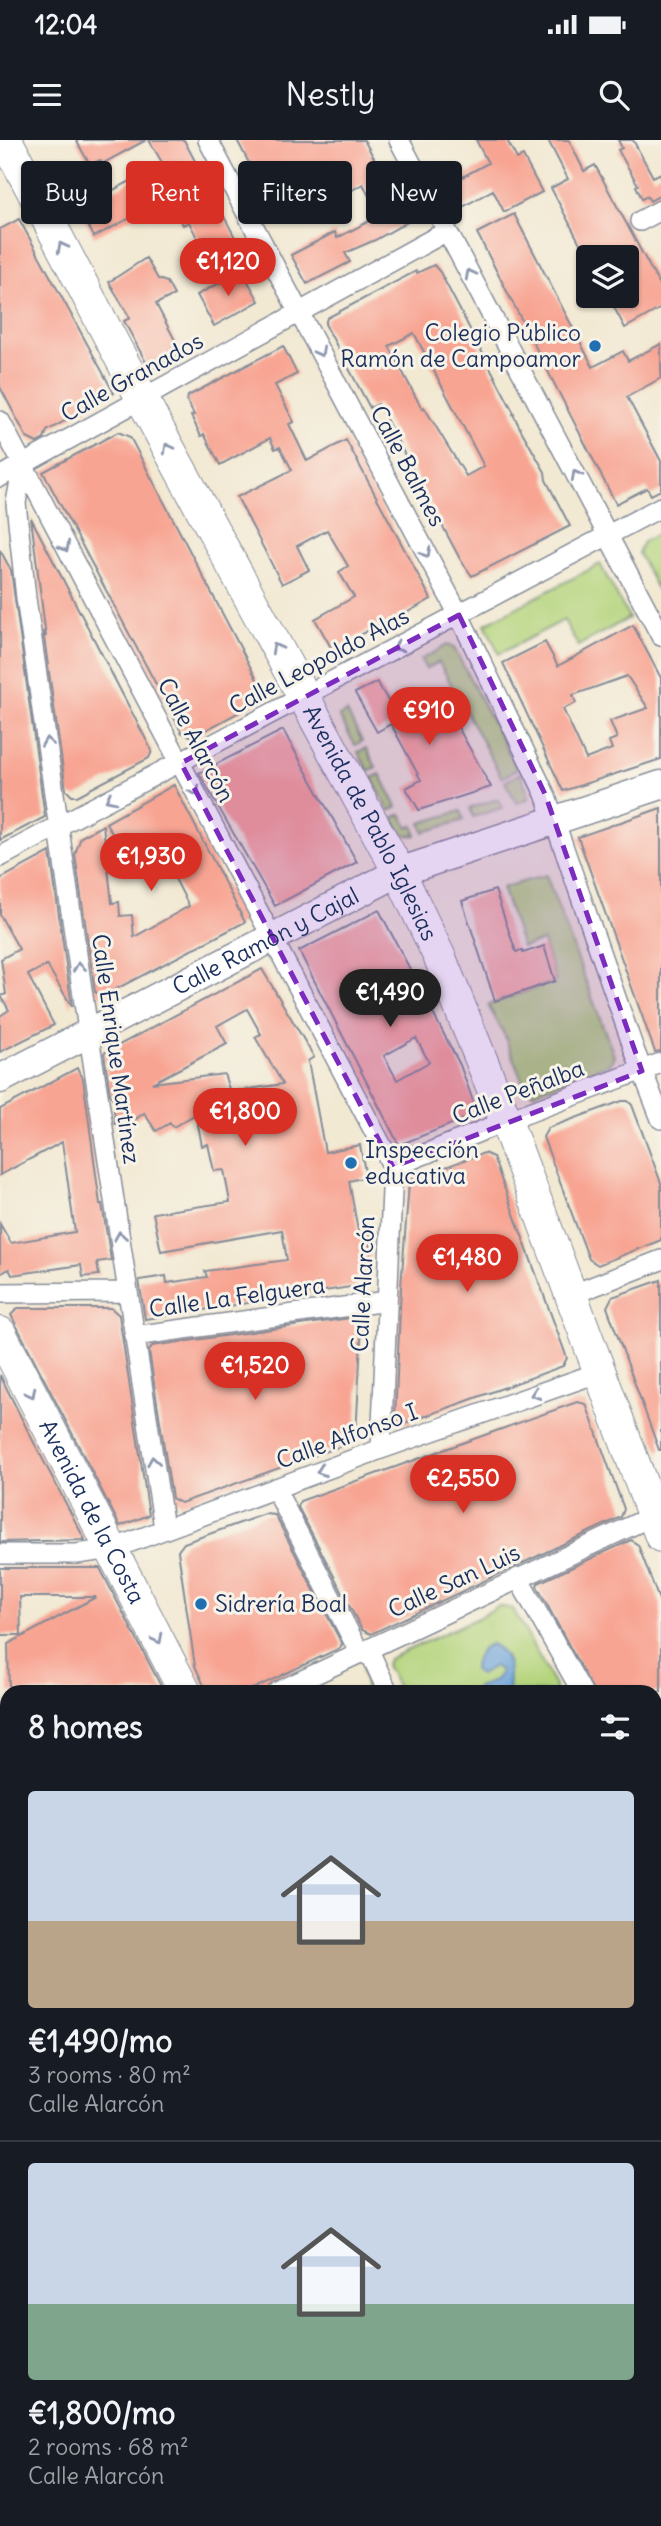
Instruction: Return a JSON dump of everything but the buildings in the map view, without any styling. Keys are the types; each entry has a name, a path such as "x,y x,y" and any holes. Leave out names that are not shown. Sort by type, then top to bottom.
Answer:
{"main road":[{"name":"Avenida de Pablo Iglesias","path":"6,140 142,400 399,872 440,958 506,1121 658,1521"},
{"name":"Calle Ramón y Cajal","path":"0,1079 399,872 661,785"},
{"name":"Avenida de la Costa","path":"0,1333 181,1685"}],"street":[{"name":"Calle Balmes","path":"208,140 458,615 545,794 661,1119"},
{"path":"399,140 661,636"},
{"path":"640,221 661,210"},
{"name":"Calle Granados","path":"0,477 447,231"},
{"name":"Calle Alarcón","path":"0,421 393,1167 381,1449"},
{"name":"Calle Enrique Martínez","path":"23,464 16,503 19,534 89,1034 163,1528"},
{"name":"Calle Leopoldo Alas","path":"0,857 661,508"},
{"path":"19,534 32,523 50,519"},
{"name":"Calle Peñalba","path":"393,1167 661,1063"},
{"path":"571,1295 661,1260"},
{"path":"0,1293 128,1292"},
{"name":"Calle La Felguera","path":"134,1336 387,1301"},
{"name":"Calle Alfonso I","path":"0,1554 78,1554 112,1549 163,1528 600,1372"},
{"path":"275,1488 360,1652 372,1657 385,1685"},
{"name":"Calle San Luis","path":"292,1685 518,1578 658,1521"},
{"path":"518,1578 578,1685"}],"highlighted area":[{"path":"459,615 545,794 642,1071 393,1167 181,763"}],"green space":[{"path":"661,532 659,593 638,553 643,542"},
{"path":"600,564 629,618 578,646 564,620 499,654 485,624"},
{"path":"447,645 454,648 517,769 502,778 439,662 426,669 421,660"},
{"path":"347,712 362,741 355,745 339,716"},
{"path":"366,748 376,767 368,771 358,752"},
{"path":"520,773 529,794 528,799 517,803 505,782"},
{"path":"380,774 397,807 389,811 372,778"},
{"path":"498,799 502,808 473,817 470,808"},
{"path":"461,811 464,820 424,832 421,823"},
{"path":"401,814 408,827 414,826 416,835 404,834 399,829 393,818"},
{"path":"546,875 614,1056 610,1064 533,1093 525,1088 504,1034 488,1005 556,981 543,941 522,947 502,888"},
{"path":"498,1606 513,1609 554,1685 396,1685 386,1665 388,1659"},
{"path":"368,1665 379,1685 365,1685 362,1669"}],"water":[{"path":"491,1644 506,1658 508,1685 483,1685 494,1681 500,1674 494,1666 480,1675 474,1671 475,1662 483,1649"}],"place":[{"name":"Colegio Público Ramón de Campoamor","path":"595,346"},
{"name":"Inspección educativa","path":"351,1163"},
{"name":"Sidrería Boal","path":"201,1604"}]}
